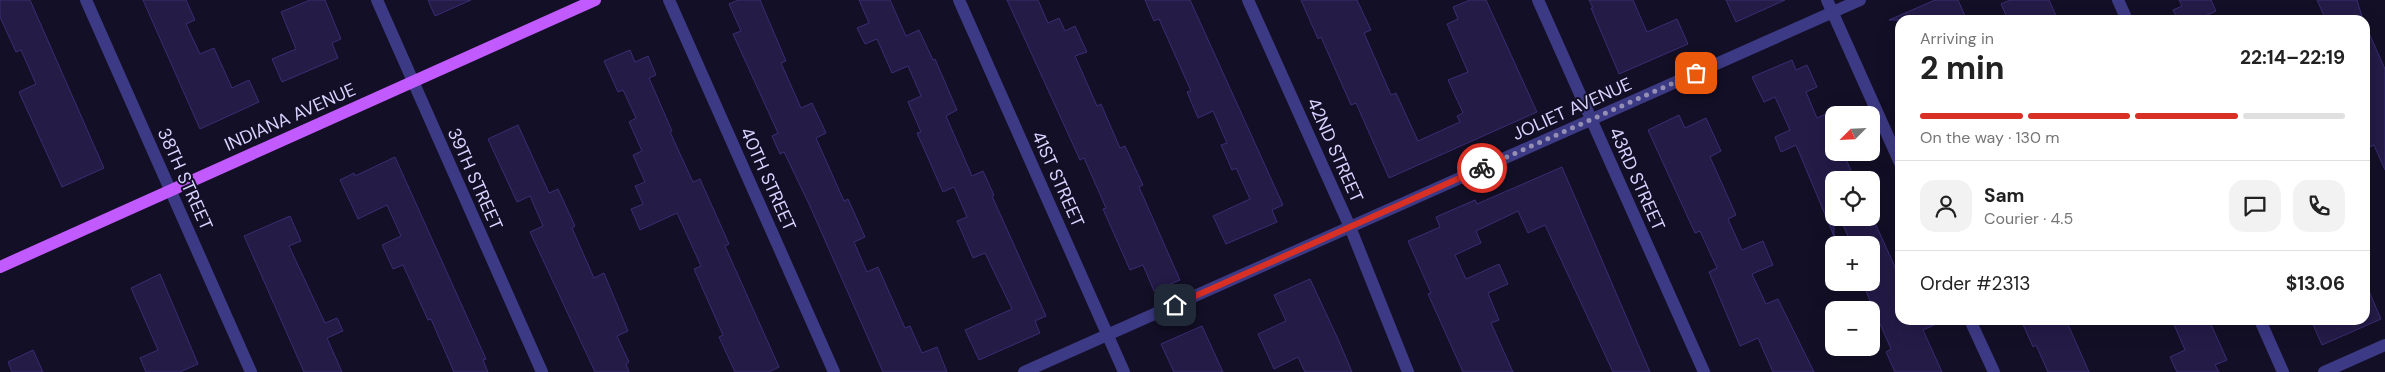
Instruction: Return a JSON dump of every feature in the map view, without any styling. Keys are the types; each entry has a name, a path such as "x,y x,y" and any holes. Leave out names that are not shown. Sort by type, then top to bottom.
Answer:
{"main road":[{"name":"INDIANA AVENUE","path":"0,267 595,0"}],"street":[{"name":"38TH STREET","path":"86,0 252,372"},
{"name":"39TH STREET","path":"377,0 542,372"},
{"name":"40TH STREET","path":"669,0 834,372"},
{"name":"41ST STREET","path":"959,0 1124,372"},
{"name":"42ND STREET","path":"1248,0 1350,227 1408,372"},
{"name":"43RD STREET","path":"1538,0 1704,372"},
{"path":"1827,0 1895,152"},
{"name":"JOLIET AVENUE","path":"1024,372 1860,0"},
{"path":"2118,0 2125,15"},
{"path":"1972,325 1994,372"},
{"path":"2262,325 2283,372"},
{"path":"2324,372 2385,345"}],"building":[{"path":"0,0 30,0 104,168 62,187 19,92 36,84 21,50 16,52 0,17"},
{"path":"143,0 186,0 195,20 186,24 200,54 214,48 232,88 249,80 259,102 200,129"},
{"path":"310,0 325,0 341,39 332,43 338,58 282,82 272,59 296,49 281,12"},
{"path":"428,0 471,0 435,16"},
{"path":"738,0 760,0 786,61 781,63 801,108 812,103 826,133 816,138 844,201 848,199 865,237 854,242 867,272 878,267 905,328 910,326 922,353 937,347 947,372 883,372 809,204 784,152 780,154 772,136 778,133 733,34 741,31 729,4"},
{"path":"859,0 890,0 906,36 919,30 933,60 935,59 957,110 946,116 972,176 983,171 994,195 992,196 1046,316 1035,321 1040,333 979,360 965,330 1012,309 985,253 973,258 957,221 967,217 954,187 943,192 917,133 921,132 908,102 921,96 908,66 892,73 877,39 865,44 857,28 869,23"},
{"path":"1007,0 1038,0 1048,23 1059,18 1065,31 1075,26 1087,52 1075,56 1097,106 1101,104 1120,148 1125,146 1143,185 1139,187 1180,280 1154,291 1143,265 1130,270 1103,209 1106,208 1084,158 1080,160"},
{"path":"1145,0 1190,0 1283,205 1272,210 1277,222 1226,244 1213,216 1250,199 1236,168 1232,170 1221,145 1227,143 1213,111 1198,118 1187,92 1191,91 1159,19 1154,21"},
{"path":"1301,0 1357,0 1371,30 1364,33 1391,95 1396,93 1418,141 1460,122 1457,116 1463,113 1448,80 1468,72 1447,24 1458,19 1453,7 1470,0 1486,0 1537,112 1389,178 1356,103 1351,105 1321,37 1318,39"},
{"path":"1589,0 1633,0 1647,32 1677,19 1688,44 1619,74"},
{"path":"1726,0 1785,0 1736,22"},
{"path":"1935,0 1958,0 1965,15 1900,15"},
{"path":"2010,0 2049,0 2056,15 2006,15 2001,4"},
{"path":"2179,0 2211,0 2216,11 2207,15 2176,15 2173,10 2182,6"},
{"path":"2317,0 2357,0 2362,15 2324,15"},
{"path":"2370,35 2385,69 2385,170 2374,145 2370,147"},
{"path":"630,50 635,62 648,56 656,75 649,78 672,131 670,132 693,182 700,179 729,244 725,246 779,367 769,372 735,372 719,337 723,335 694,269 701,266 677,213 640,230 631,209 643,204 635,186 645,182 633,155 642,151 629,122 636,118 623,90 618,92 604,61"},
{"path":"1792,60 1796,70 1807,65 1817,87 1806,92 1817,118 1825,114 1825,161 1847,161 1851,171 1825,171 1825,214 1796,145 1781,152 1775,137 1790,130 1775,97 1764,102 1752,77"},
{"path":"1679,115 1685,128 1706,118 1721,151 1710,157 1736,215 1728,219 1742,250 1763,241 1773,265 1752,274 1766,304 1778,299 1814,372 1773,372 1758,338 1740,346 1709,272 1717,268 1700,231 1695,233 1648,130"},
{"path":"518,125 549,193 558,189 575,226 572,228 594,278 604,273 628,331 617,336 629,362 626,364 629,372 595,372 530,232 543,226 530,196 517,202 488,139"},
{"path":"395,157 486,359 483,360 488,372 454,372 431,319 428,320 403,265 393,269 382,245 401,236 387,205 358,219 340,180 354,173 355,176"},
{"path":"1562,167 1650,372 1613,372 1545,225 1528,233 1518,211 1476,231 1481,243 1455,255 1466,279 1499,264 1508,284 1488,293 1499,320 1491,323 1513,372 1463,372 1428,294 1431,293 1408,241 1440,227 1436,217 1475,200 1477,204"},
{"path":"290,216 301,241 289,246 325,323 337,318 343,331 327,338 342,372 304,372 244,236"},
{"path":"1830,226 1834,226 1834,236"},
{"path":"1844,226 1876,226 1895,267 1895,325 1934,325 1923,330 1942,372 1895,372 1886,352 1891,349 1880,324 1880,301 1870,301 1866,291 1880,291 1880,236 1848,236"},
{"path":"160,274 198,364 180,372 146,372 140,358 158,350 131,288"},
{"path":"1310,279 1352,372 1305,372 1298,357 1274,369 1258,334 1286,321 1274,295"},
{"path":"2370,294 2381,319 2370,324"},
{"path":"2023,325 2068,325 2089,372 2048,372 2036,345 2033,347"},
{"path":"2174,325 2211,325 2227,360 2215,365 2219,372 2177,372 2170,357 2185,350"},
{"path":"2313,325 2367,325 2322,345"},
{"path":"1202,326 1223,372 1174,372 1161,344"},
{"path":"33,350 43,372 12,372 8,362"}],"way so far":[{"path":"1482,168 1696,73"}],"route":[{"path":"1175,305 1482,168"}]}
